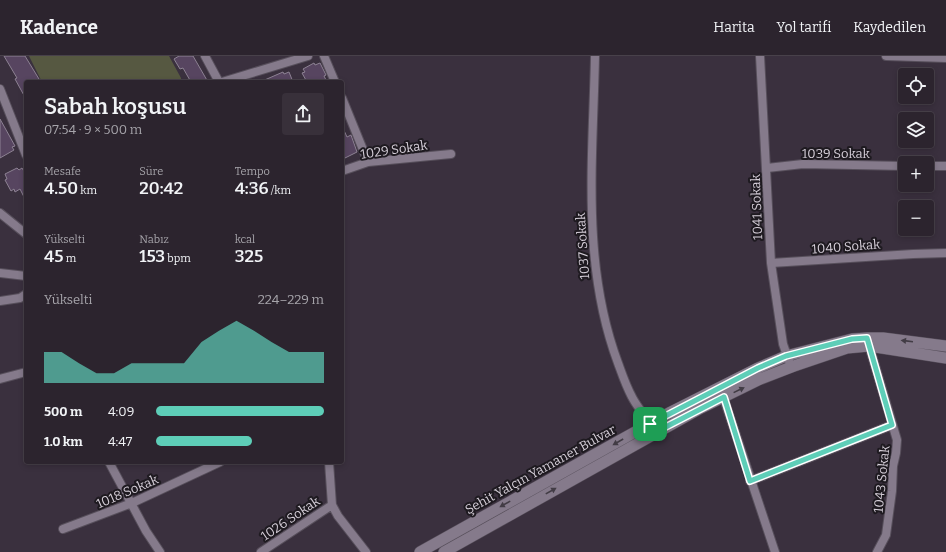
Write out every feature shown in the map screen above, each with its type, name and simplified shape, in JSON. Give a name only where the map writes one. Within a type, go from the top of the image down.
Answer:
[{"type":"street","points":[[205,56],[218,80]]},
{"type":"street","points":[[229,80],[308,56]]},
{"type":"street","points":[[324,56],[334,80]]},
{"type":"street","name":"1037 Sokak","points":[[595,56],[591,228],[598,291],[606,328],[618,364],[632,397],[652,429]]},
{"type":"street","name":"1041 Sokak","points":[[760,56],[771,263],[782,344],[791,367]]},
{"type":"street","points":[[886,56],[946,58]]},
{"type":"street","points":[[0,90],[24,150]]},
{"type":"street","points":[[344,103],[368,162]]},
{"type":"street","name":"1029 Sokak","points":[[344,170],[368,162],[451,154]]},
{"type":"street","name":"1039 Sokak","points":[[767,168],[803,164],[898,166]]},
{"type":"street","points":[[934,166],[946,166]]},
{"type":"street","points":[[0,213],[24,232]]},
{"type":"street","name":"1040 Sokak","points":[[771,263],[946,253]]},
{"type":"street","points":[[0,273],[24,276]]},
{"type":"street","points":[[0,301],[20,298],[24,295]]},
{"type":"street","name":"Şehit Yalçın Yamaner Bulvar","points":[[420,552],[722,393],[758,368],[786,356],[852,339],[868,342],[883,338],[941,345]]},
{"type":"street","points":[[775,552],[750,481],[722,393],[791,367],[868,342],[934,357],[946,358]]},
{"type":"street","name":"1043 Sokak","points":[[868,342],[897,440],[886,535],[877,552]]},
{"type":"street","points":[[934,357],[941,345]]},
{"type":"street","points":[[0,379],[24,373]]},
{"type":"street","points":[[750,481],[892,425]]},
{"type":"street","points":[[444,552],[652,429]]},
{"type":"street","points":[[110,464],[146,531],[160,552]]},
{"type":"street","name":"1018 Sokak","points":[[63,529],[132,503],[216,464]]},
{"type":"street","points":[[329,464],[332,504],[338,516],[366,552]]},
{"type":"street","name":"1026 Sokak","points":[[261,552],[332,504]]},
{"type":"green space","points":[[29,56],[169,56],[181,78],[181,80],[41,80]]},
{"type":"building","points":[[4,56],[25,56],[39,79],[24,80],[24,95],[15,79],[17,78]]},
{"type":"building","points":[[179,56],[193,56],[207,80],[190,80],[183,68],[180,69],[174,59]]},
{"type":"building","points":[[314,63],[315,65],[320,63],[326,75],[324,76],[326,80],[306,80],[302,73],[305,72],[303,69]]},
{"type":"building","points":[[283,72],[284,74],[289,72],[292,80],[265,80]]},
{"type":"building","points":[[0,119],[15,146],[12,147],[14,150],[0,158]]},
{"type":"building","points":[[344,130],[347,137],[351,135],[357,152],[345,158]]},
{"type":"building","points":[[17,168],[19,170],[22,168],[24,172],[24,197],[20,189],[15,192],[14,189],[11,191],[5,180],[7,179],[5,174]]},
{"type":"route","points":[[867,338],[892,425],[750,481],[724,397],[654,433],[650,424],[758,368],[786,356],[852,339],[867,338]]}]
